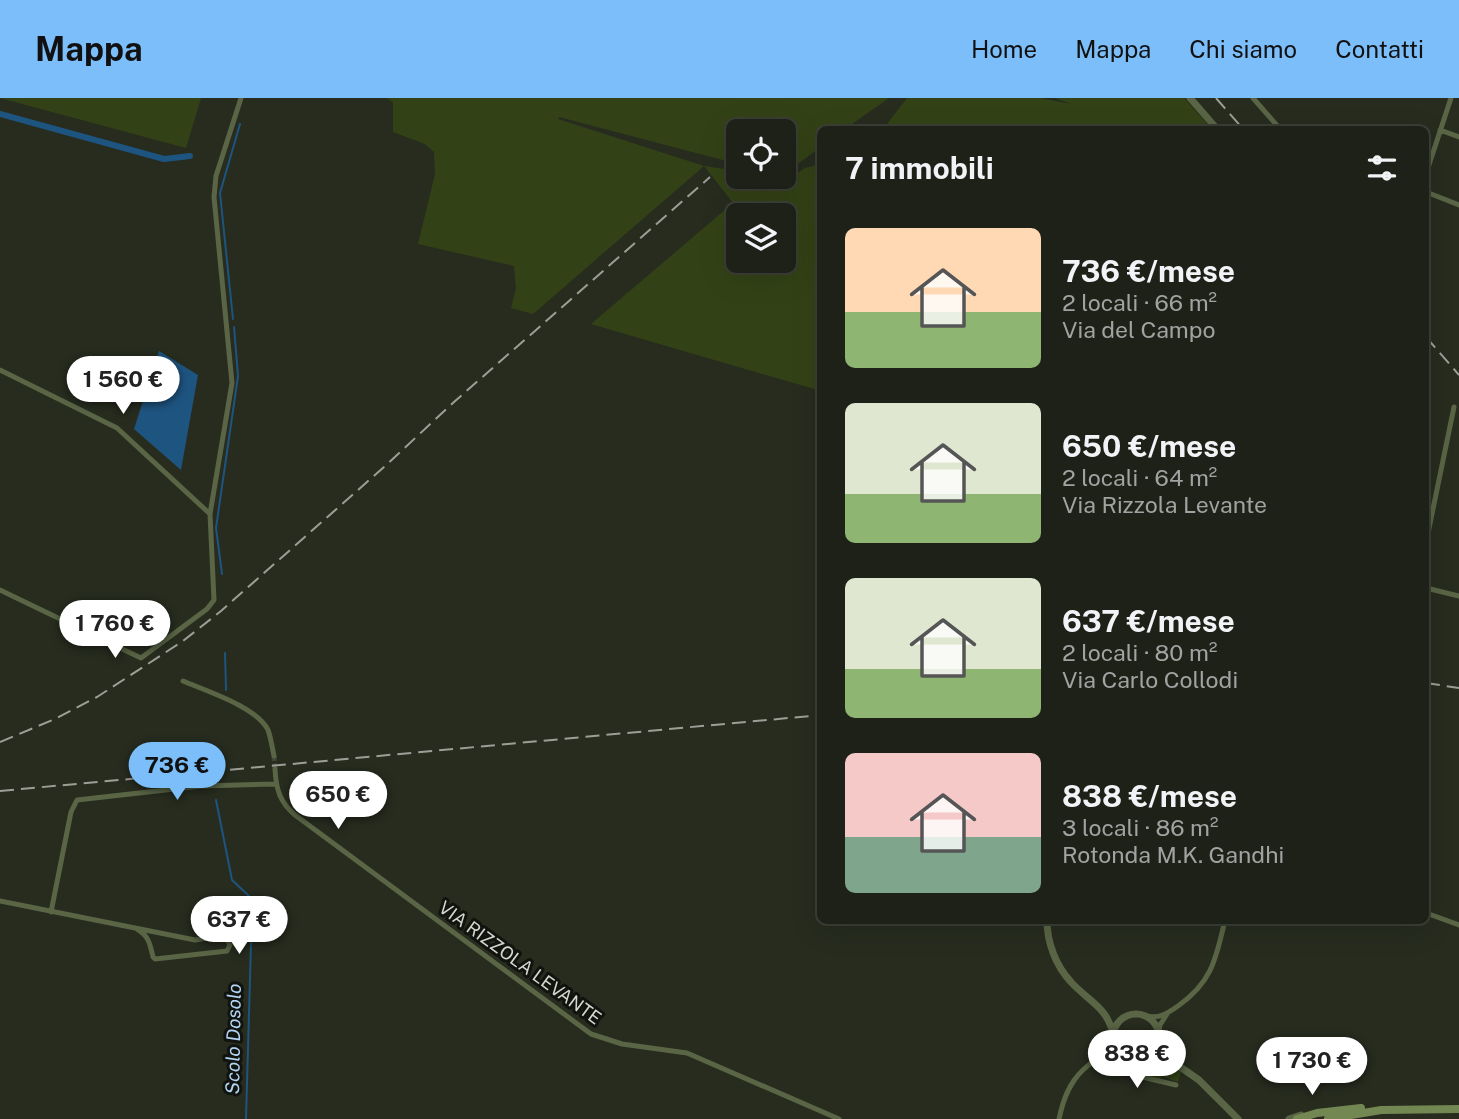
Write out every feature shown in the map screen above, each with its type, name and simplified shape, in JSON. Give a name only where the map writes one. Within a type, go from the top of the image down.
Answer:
[{"type":"main road","points":[[1328,1119],[1381,1110],[1459,1109]]},
{"type":"main road","points":[[1297,1119],[1336,1110],[1381,1110]]},
{"type":"street","points":[[0,590],[141,658],[207,609],[214,600],[210,514],[232,383],[214,188],[241,98]]},
{"type":"street","points":[[1190,98],[1214,126]]},
{"type":"street","points":[[1253,98],[1278,126]]},
{"type":"street","points":[[1429,165],[1451,98]]},
{"type":"street","points":[[1440,130],[1459,137]]},
{"type":"street","points":[[1429,193],[1459,205]]},
{"type":"street","points":[[0,370],[117,428],[210,514]]},
{"type":"street","points":[[1429,528],[1454,407]]},
{"type":"street","points":[[1429,589],[1459,596]]},
{"type":"street","points":[[183,681],[242,707],[260,719],[267,728],[274,757]]},
{"type":"street","name":"VIA RIZZOLA LEVANTE","points":[[275,769],[279,798],[295,816],[591,1034],[622,1044],[687,1053],[839,1119]]},
{"type":"street","points":[[51,912],[72,806],[77,800],[210,785],[276,783]]},
{"type":"street","points":[[0,901],[195,940],[221,936],[226,937],[230,945],[227,951],[155,959],[145,934],[137,929]]},
{"type":"street","points":[[1429,914],[1459,925]]},
{"type":"street","points":[[1047,924],[1049,939],[1061,970],[1104,1011],[1125,1016],[1167,1014]]},
{"type":"street","points":[[1146,1059],[1154,1052],[1160,1025],[1167,1014],[1194,993],[1210,973],[1224,924]]},
{"type":"street","points":[[1104,1011],[1116,1048],[1121,1055]]},
{"type":"street","points":[[1059,1119],[1063,1101],[1074,1080],[1100,1056],[1118,1023],[1132,1014]]},
{"type":"street","points":[[1147,1016],[1154,1021],[1163,1050],[1173,1062],[1199,1080],[1235,1118]]},
{"type":"street","points":[[1100,1056],[1121,1055],[1136,1061],[1146,1059],[1173,1062]]},
{"type":"street","points":[[1136,1061],[1138,1076],[1176,1085]]},
{"type":"street","points":[[1289,1119],[1321,1109],[1336,1110]]},
{"type":"green space","points":[[0,98],[201,98],[186,148]]},
{"type":"green space","points":[[386,98],[889,98],[849,126],[817,126],[817,150],[796,165],[796,119],[726,119],[726,161],[559,117],[558,119],[704,166],[533,314],[511,308],[516,288],[514,266],[418,244],[435,174],[434,152],[425,144],[393,132],[393,102]]},
{"type":"green space","points":[[907,98],[1040,98],[1071,104],[1055,98],[1184,98],[1209,126],[885,126]]},
{"type":"green space","points":[[817,165],[817,390],[591,324],[726,209],[726,273],[796,273],[796,203],[733,203],[704,166],[726,169],[726,189],[796,189],[796,174]]},
{"type":"green space","points":[[1160,1061],[1181,1072],[1178,1082],[1162,1076],[1160,1079],[1140,1071],[1143,1065]]},
{"type":"water","points":[[159,351],[198,375],[181,470],[134,429]]},
{"type":"waterway","points":[[0,114],[164,159],[190,156]]},
{"type":"waterway","name":"Scolo Dosolo","points":[[233,319],[220,193],[240,124]]},
{"type":"waterway","name":"Scolo Dosolo","points":[[222,574],[216,528],[238,376],[234,327]]},
{"type":"waterway","name":"Scolo Dosolo","points":[[225,653],[226,690]]},
{"type":"waterway","name":"Scolo Dosolo","points":[[216,800],[232,880],[249,896],[251,943],[246,1119]]},
{"type":"tunnel","points":[[274,756],[275,769]]},
{"type":"railway","points":[[1216,98],[1240,126]]},
{"type":"railway","points":[[0,742],[55,719],[97,697],[183,641],[221,611],[710,177]]},
{"type":"railway","points":[[1429,340],[1459,375]]},
{"type":"railway","points":[[1429,683],[1459,688]]},
{"type":"railway","points":[[0,791],[817,715]]}]
